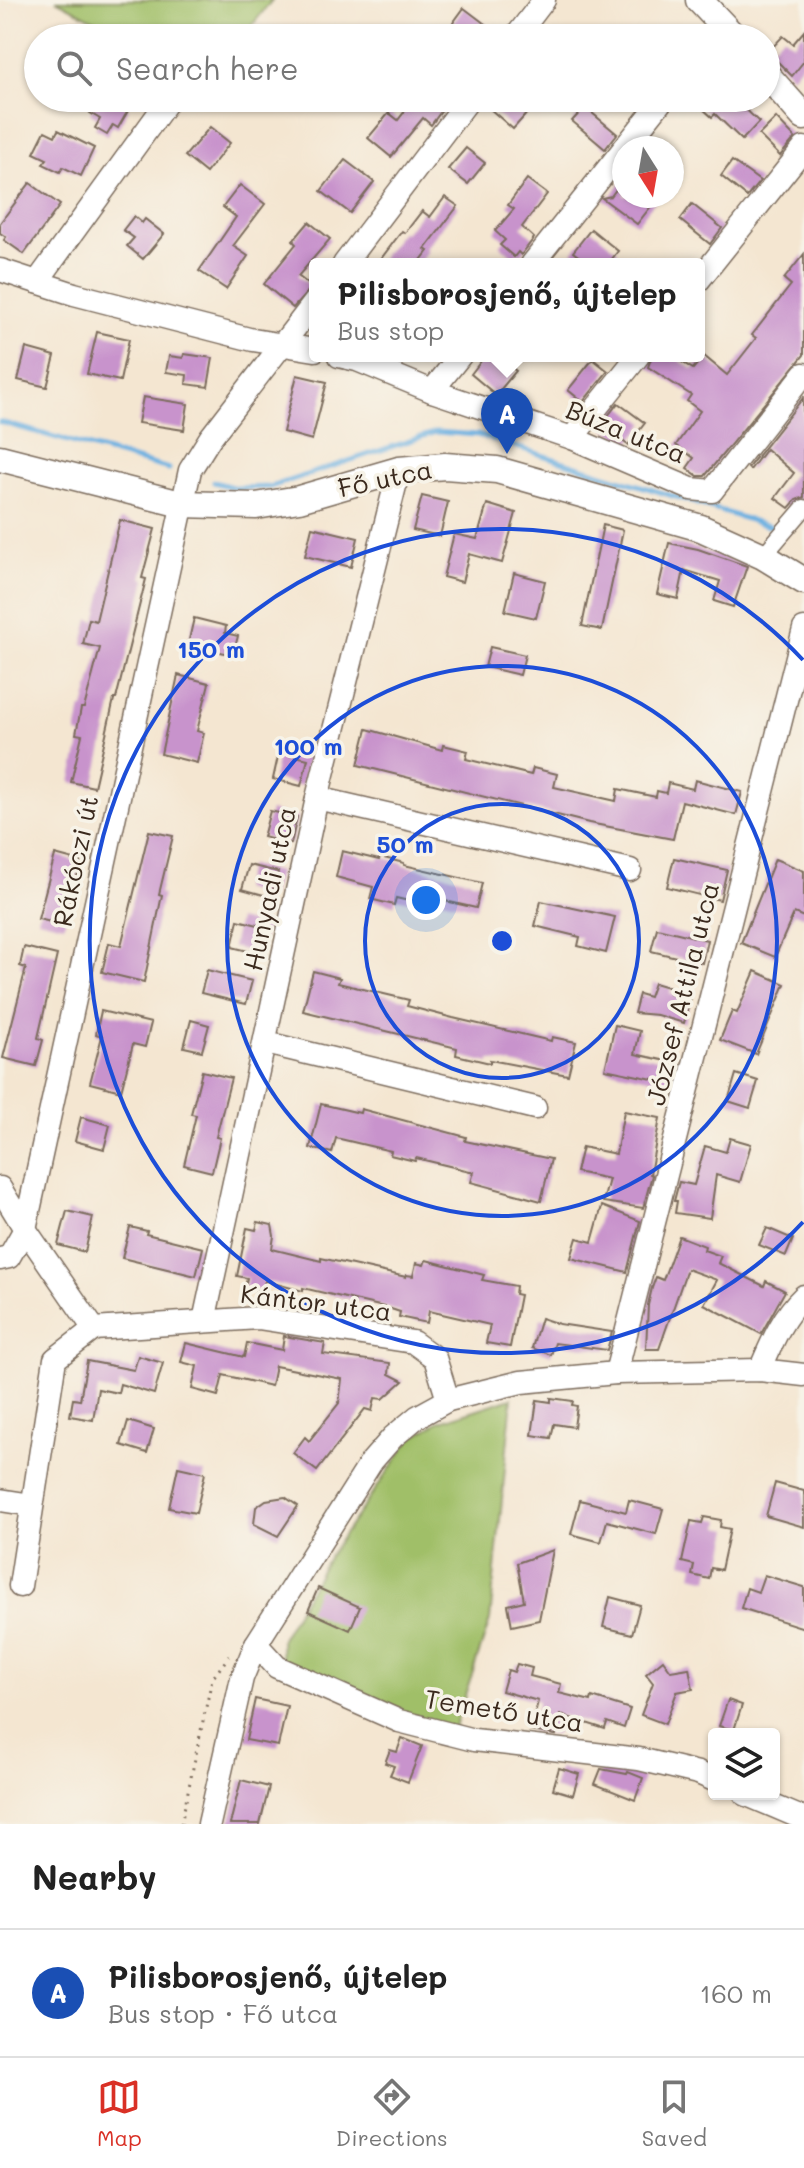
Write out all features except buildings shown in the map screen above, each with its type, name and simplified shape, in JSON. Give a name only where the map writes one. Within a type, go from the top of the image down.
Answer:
[{"type":"street","points":[[526,24],[544,0]]},
{"type":"street","points":[[699,0],[716,24]]},
{"type":"street","points":[[780,86],[800,102]]},
{"type":"street","points":[[37,282],[160,112]]},
{"type":"street","points":[[349,258],[459,112]]},
{"type":"street","points":[[537,258],[653,112]]},
{"type":"street","points":[[705,272],[804,148]]},
{"type":"street","points":[[0,270],[253,340],[309,349]]},
{"type":"street","name":"Rákóczi út","points":[[25,1229],[190,470],[210,438],[309,310]]},
{"type":"street","name":"Búza utca","points":[[362,362],[432,391],[572,438],[691,489],[712,491],[804,374]]},
{"type":"street","points":[[432,391],[455,362]]},
{"type":"street","points":[[572,438],[633,362]]},
{"type":"street","name":"Fő utca","points":[[0,458],[181,504],[256,506],[299,499],[399,470],[445,466],[497,470],[701,528],[763,556],[804,581]]},
{"type":"street","name":"Hunyadi utca","points":[[204,1321],[317,798],[399,470]]},
{"type":"street","points":[[763,556],[804,508]]},
{"type":"street","name":"József Attila utca","points":[[616,1373],[804,629]]},
{"type":"street","points":[[317,798],[630,870]]},
{"type":"street","points":[[266,1043],[535,1108]]},
{"type":"street","points":[[0,1188],[94,1329],[55,1359],[20,1586]]},
{"type":"street","points":[[0,1259],[9,1257],[25,1229]]},
{"type":"street","points":[[760,1370],[777,1330],[804,1296]]},
{"type":"street","name":"Kántor utca","points":[[94,1329],[258,1318],[413,1342],[435,1358],[448,1400]]},
{"type":"street","points":[[209,1824],[242,1678],[256,1644],[372,1461],[393,1437],[417,1417],[448,1400],[521,1382],[616,1373],[760,1370],[804,1375]]},
{"type":"street","points":[[0,1500],[32,1505]]},
{"type":"street","name":"Temető utca","points":[[256,1644],[277,1667],[399,1721],[474,1740],[640,1767],[698,1773],[708,1777]]},
{"type":"street","points":[[759,1800],[804,1819]]},
{"type":"path","points":[[181,1824],[212,1679],[226,1658],[244,1643],[256,1644]]},
{"type":"green space","points":[[56,0],[272,0],[253,24],[101,24]]},
{"type":"green space","points":[[512,1398],[490,1620],[452,1735],[282,1671],[281,1639],[329,1556],[410,1440],[438,1422]]},
{"type":"waterway","points":[[0,422],[169,469]]},
{"type":"waterway","points":[[214,482],[236,488],[270,487],[436,432],[478,435],[775,528]]},
{"type":"place","name":"Pilisborosjenő, újtelep","points":[[507,454]]}]
